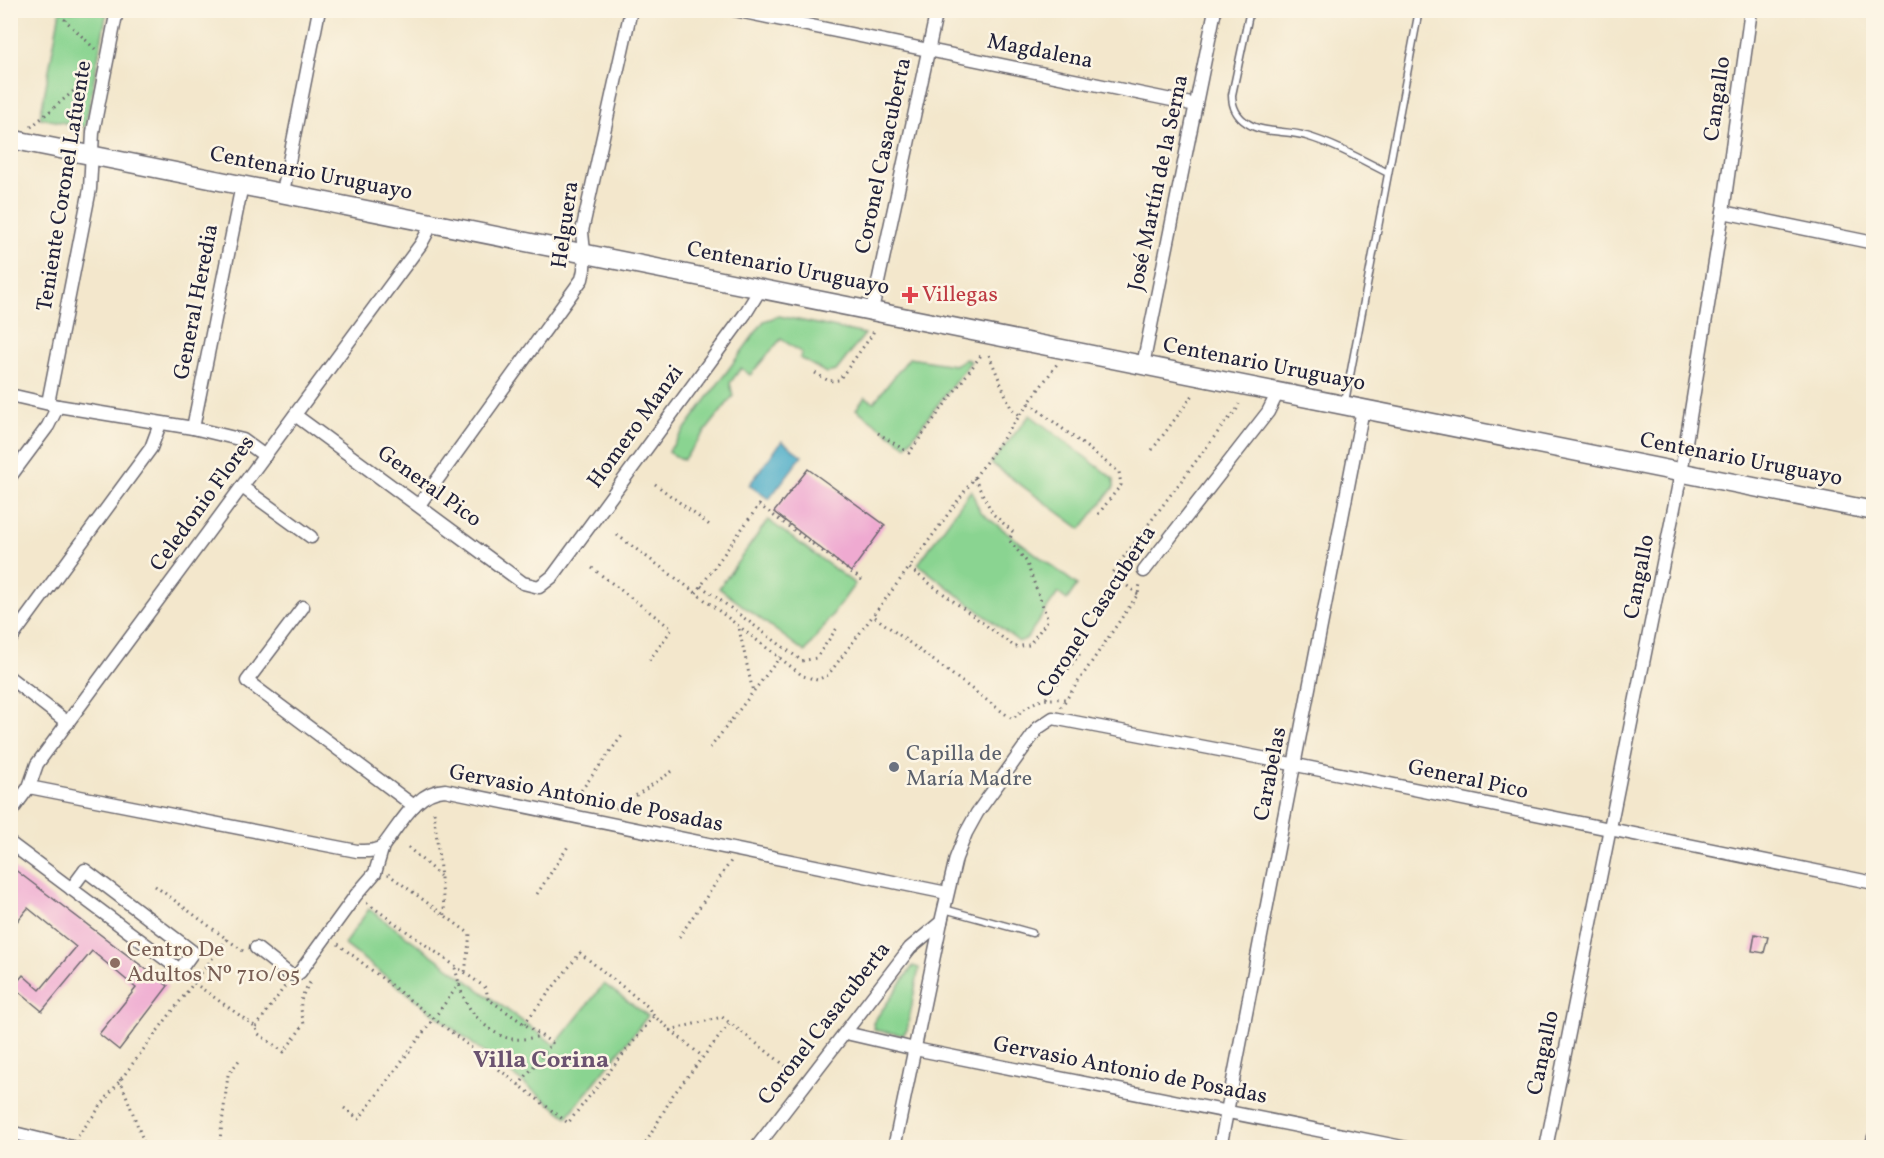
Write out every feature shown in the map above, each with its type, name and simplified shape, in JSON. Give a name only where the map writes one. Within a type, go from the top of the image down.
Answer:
[{"type":"main road","name":"Centenario Uruguayo","points":[[13,139],[433,222],[585,255],[761,288],[874,318],[1143,365],[1874,511]]},
{"type":"street","name":"Teniente Coronel Lafuente","points":[[10,477],[48,426],[90,189],[93,132],[117,10]]},
{"type":"street","points":[[283,192],[319,10]]},
{"type":"street","name":"Helguera","points":[[419,505],[582,279],[585,255],[582,231],[631,10]]},
{"type":"street","name":"Magdalena","points":[[734,10],[1196,105]]},
{"type":"street","name":"Coronel Casacuberta","points":[[874,318],[937,10]]},
{"type":"street","name":"José Martín de la Serna","points":[[1143,365],[1215,10]]},
{"type":"street","name":"Cangallo","points":[[1546,1148],[1682,473],[1724,212],[1751,10]]},
{"type":"street","name":"General Heredia","points":[[193,428],[242,185]]},
{"type":"street","points":[[1724,212],[1874,243]]},
{"type":"street","name":"Celedonio Flores","points":[[10,813],[28,787],[37,765],[421,244],[433,222]]},
{"type":"street","name":"Homero Manzi","points":[[539,587],[553,576],[745,314],[761,288]]},
{"type":"street","name":"Coronel Casacuberta","points":[[1144,571],[1268,412],[1278,392]]},
{"type":"street","points":[[10,395],[160,424],[193,428],[243,440],[265,456]]},
{"type":"street","name":"Carabelas","points":[[1220,1148],[1364,409]]},
{"type":"street","name":"General Pico","points":[[295,415],[523,583],[539,587]]},
{"type":"street","points":[[10,640],[151,448],[160,424]]},
{"type":"street","points":[[242,487],[311,537]]},
{"type":"street","points":[[303,607],[247,681],[414,806]]},
{"type":"street","points":[[10,678],[69,723]]},
{"type":"street","name":"Coronel Casacuberta","points":[[756,1148],[910,948],[942,915],[962,842],[977,813],[1038,728],[1053,718]]},
{"type":"street","name":"General Pico","points":[[1053,718],[1874,883]]},
{"type":"street","points":[[28,787],[357,851],[369,852],[383,846]]},
{"type":"street","name":"Gervasio Antonio de Posadas","points":[[250,950],[289,975],[296,975],[300,972],[356,895],[375,873],[383,846],[423,796],[438,790],[947,893]]},
{"type":"street","points":[[10,843],[71,889],[180,970],[193,952],[85,870],[71,889]]},
{"type":"street","points":[[894,1148],[942,915]]},
{"type":"street","name":"Gervasio Antonio de Posadas","points":[[846,1033],[915,1049],[1407,1148]]},
{"type":"street","points":[[10,1132],[76,1144]]},
{"type":"street","points":[[1871,1148],[1874,1137]]},
{"type":"street","points":[[10,1146],[16,1148]]},
{"type":"lane","points":[[1250,10],[1232,95],[1232,105],[1239,117],[1249,125],[1259,128],[1306,135],[1388,172]]},
{"type":"lane","points":[[1345,404],[1419,10]]},
{"type":"lane","points":[[942,915],[1032,933]]},
{"type":"path","points":[[74,10],[65,20],[95,49]]},
{"type":"path","points":[[13,139],[89,78]]},
{"type":"path","points":[[815,373],[829,381],[839,380],[872,336],[874,318]]},
{"type":"path","points":[[617,535],[803,676],[817,680],[828,675],[875,616],[1066,351]]},
{"type":"path","points":[[878,433],[909,453],[982,354]]},
{"type":"path","points":[[989,355],[1011,408],[1020,416]]},
{"type":"path","points":[[1152,450],[1193,395]]},
{"type":"path","points":[[1029,403],[1119,472],[1121,485],[1096,517]]},
{"type":"path","points":[[1138,594],[1112,574],[1239,404]]},
{"type":"path","points":[[909,568],[1016,647],[1029,645],[1048,620],[1026,561],[1009,540],[1013,532],[993,514],[974,478]]},
{"type":"path","points":[[655,484],[712,527]]},
{"type":"path","points":[[696,593],[759,505],[862,580]]},
{"type":"path","points":[[592,568],[672,629],[648,662]]},
{"type":"path","name":"Coronel Casacuberta","points":[[1053,718],[1138,594],[1144,571]]},
{"type":"path","points":[[701,586],[802,661],[816,658],[837,628]]},
{"type":"path","points":[[875,616],[1012,719],[1031,703],[1046,698],[1066,699]]},
{"type":"path","points":[[739,627],[753,692]]},
{"type":"path","points":[[1046,698],[1082,651]]},
{"type":"path","points":[[710,748],[780,657]]},
{"type":"path","points":[[574,800],[624,733]]},
{"type":"path","points":[[616,809],[674,770]]},
{"type":"path","points":[[434,812],[445,916]]},
{"type":"path","points":[[537,894],[569,845]]},
{"type":"path","points":[[408,847],[441,876]]},
{"type":"path","points":[[679,937],[732,860]]},
{"type":"path","points":[[388,874],[470,934],[465,973]]},
{"type":"path","points":[[155,886],[227,939],[250,950]]},
{"type":"path","points":[[361,911],[367,903],[486,988],[488,999],[552,1043],[519,1085]]},
{"type":"path","points":[[343,936],[338,944],[568,1123],[654,1016]]},
{"type":"path","points":[[76,1144],[80,1132],[227,939]]},
{"type":"path","points":[[524,1024],[580,953],[647,1006],[654,1016],[704,1057]]},
{"type":"path","points":[[455,966],[464,999],[472,1013],[488,1027],[511,1039],[541,1036]]},
{"type":"path","points":[[285,986],[256,1027],[257,1033],[284,1052],[304,1024],[300,1006],[301,996],[313,978]]},
{"type":"path","points":[[194,983],[256,1027]]},
{"type":"path","points":[[344,1108],[359,1119],[460,983]]},
{"type":"path","points":[[670,1030],[722,1017],[807,1082]]},
{"type":"path","points":[[643,1148],[673,1095],[730,1023]]},
{"type":"path","points":[[219,1148],[228,1075],[240,1059]]},
{"type":"path","points":[[120,1079],[146,1148]]},
{"type":"green space","points":[[60,11],[107,11],[85,127],[40,118]]},
{"type":"green space","points":[[779,316],[865,334],[836,371],[826,373],[800,358],[802,353],[781,339],[750,375],[741,368],[730,383],[733,396],[683,460],[668,452],[764,321]]},
{"type":"green space","points":[[909,358],[954,365],[966,359],[971,361],[906,446],[856,409],[865,397],[874,402]]},
{"type":"green space","points":[[1030,415],[1114,479],[1114,487],[1081,529],[991,463]]},
{"type":"green space","points":[[971,490],[980,512],[1077,585],[1067,600],[1058,593],[1026,639],[1019,642],[918,564]]},
{"type":"green space","points":[[768,520],[855,584],[805,652],[719,588]]},
{"type":"green space","points":[[369,909],[555,1045],[604,984],[648,1016],[567,1117],[344,944]]},
{"type":"green space","points":[[913,966],[919,968],[907,1030],[903,1035],[874,1030],[873,1023]]},
{"type":"water","points":[[782,441],[802,456],[769,499],[749,485]]},
{"type":"building","points":[[808,469],[885,525],[851,572],[774,512]]},
{"type":"building","points":[[10,866],[168,986],[119,1050],[99,1034],[136,988],[92,951],[42,1011],[13,987],[23,975],[40,990],[76,947],[28,908],[10,930]]},
{"type":"building","points":[[1755,934],[1768,937],[1764,953],[1752,951]]},
{"type":"place","name":"Villegas","points":[[910,295]]},
{"type":"place","name":"Capilla de María Madre","points":[[894,767]]},
{"type":"place","name":"Centro De Adultos Nº 710/05","points":[[115,963]]},
{"type":"district","name":"Villa Corina","points":[[541,1061]]}]
